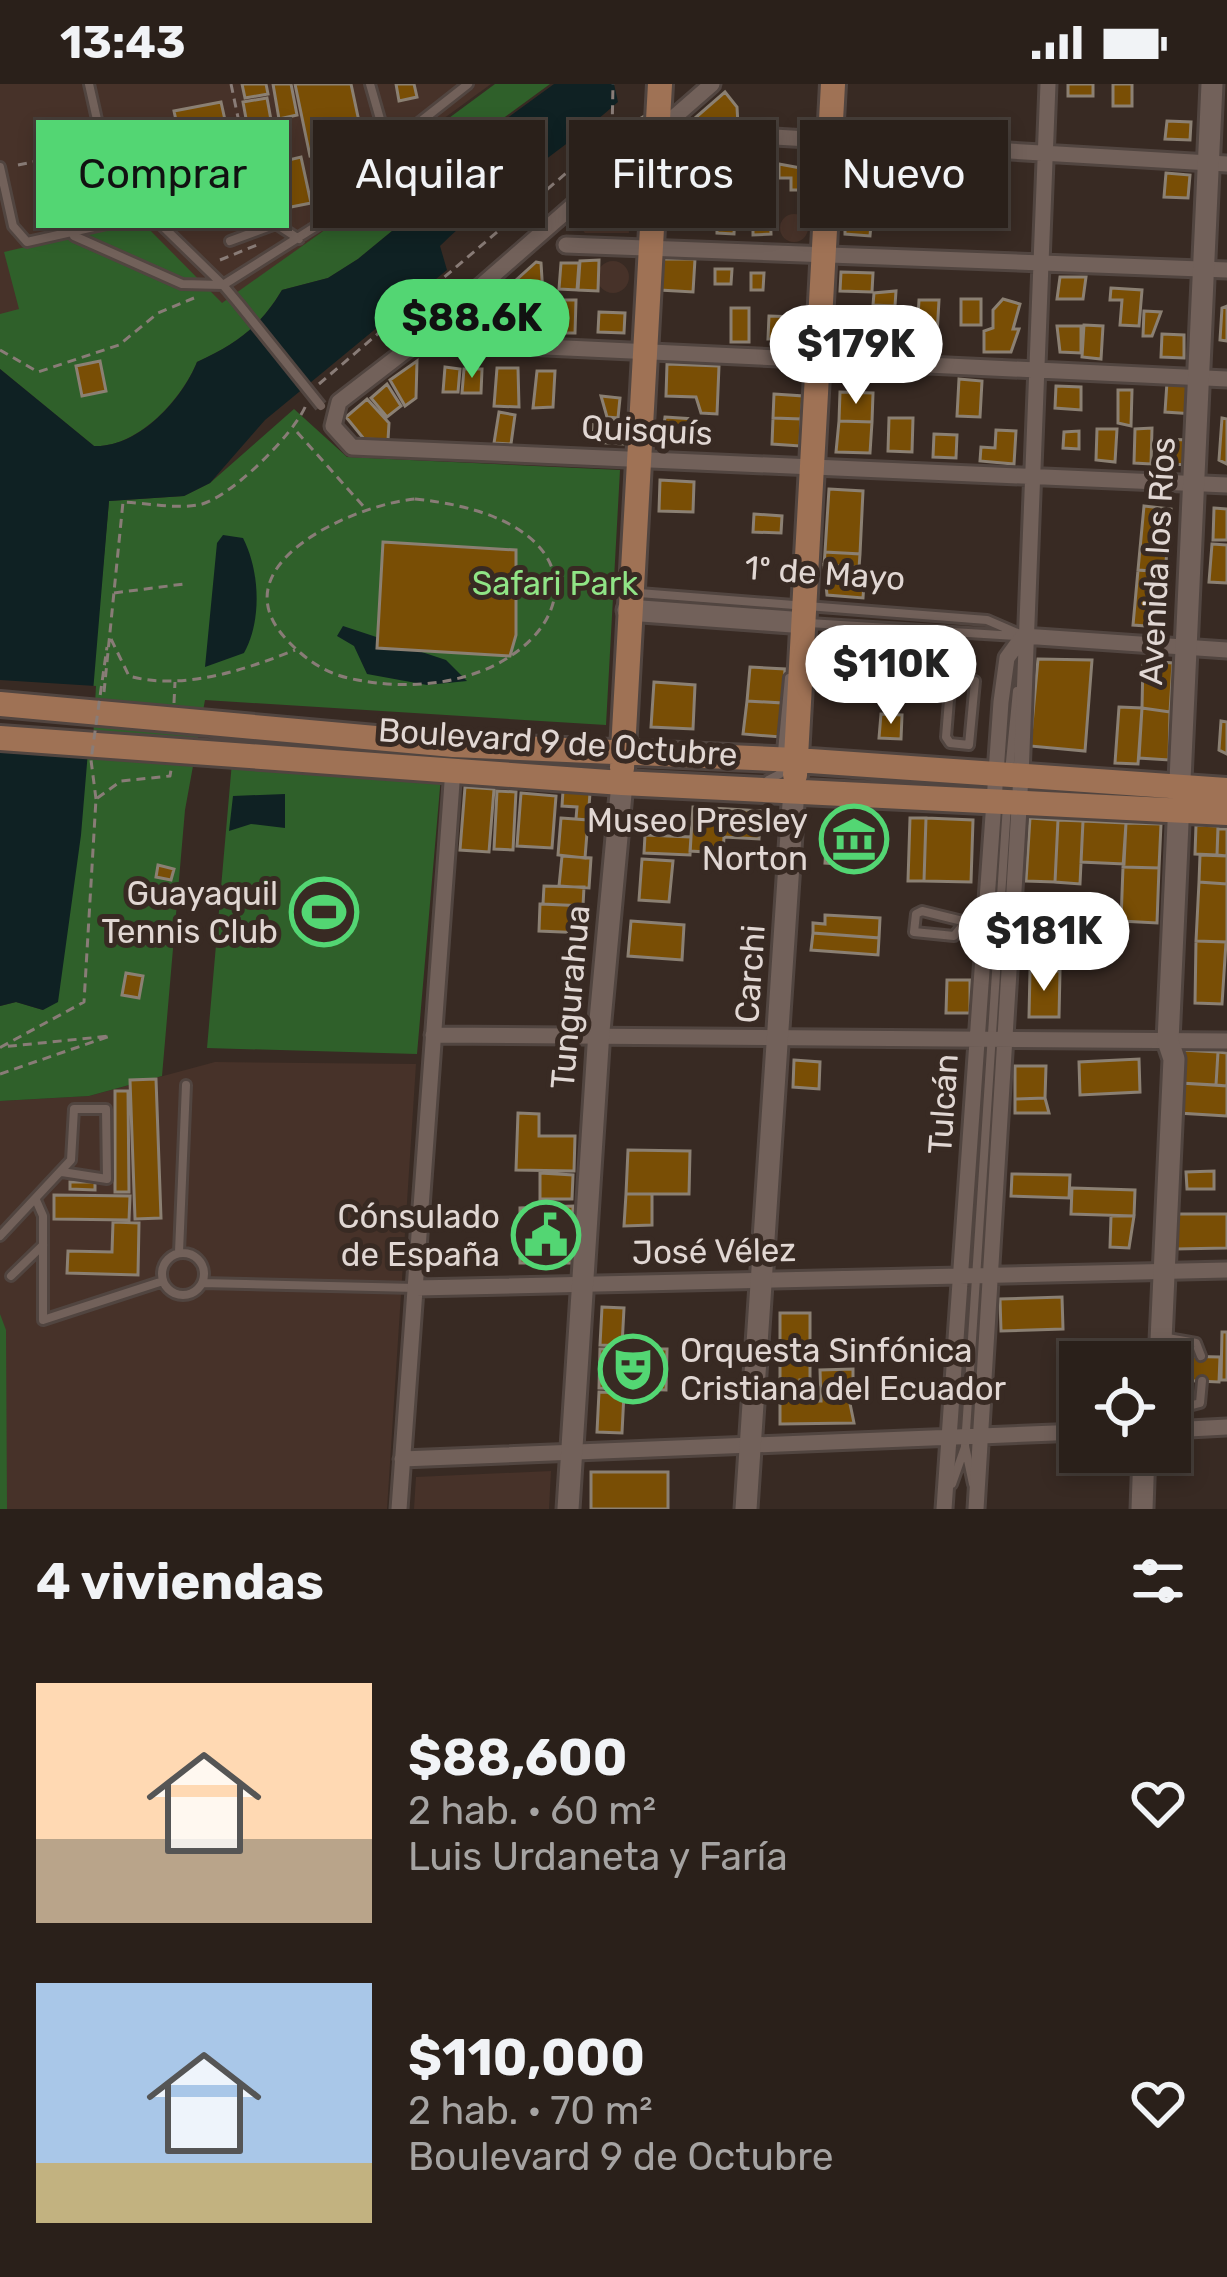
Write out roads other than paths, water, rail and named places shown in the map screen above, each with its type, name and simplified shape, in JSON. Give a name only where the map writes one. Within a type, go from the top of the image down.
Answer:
[{"type":"main road","name":"Tungurahua","points":[[657,120],[660,84]]},
{"type":"main road","name":"Carchi","points":[[830,120],[833,84]]},
{"type":"main road","name":"Avenida los Ríos","points":[[1150,1341],[1174,1059],[1168,1041],[1203,269],[1218,163],[1212,84]]},
{"type":"main road","name":"Tungurahua","points":[[568,1509],[598,1036],[622,769],[650,228]]},
{"type":"main road","name":"Carchi","points":[[746,1509],[794,789],[787,754],[806,614],[824,228]]},
{"type":"main road","name":"1º de Mayo","points":[[629,601],[806,614]]},
{"type":"main road","points":[[0,704],[100,723]]},
{"type":"main road","name":"Boulevard 9 de Octubre","points":[[100,723],[173,716],[453,745],[794,789],[1007,801],[1179,798],[1227,790]]},
{"type":"main road","name":"Boulevard 9 de Octubre","points":[[100,723],[453,769],[622,769],[787,754],[1009,775],[1179,798],[1227,813]]},
{"type":"main road","points":[[0,738],[100,723]]},
{"type":"main road","name":"Avenida los Ríos","points":[[1158,1271],[1161,1341]]},
{"type":"main road","points":[[1142,1509],[1143,1473]]},
{"type":"main road","points":[[1153,1509],[1155,1473]]},
{"type":"street","points":[[668,120],[712,84]]},
{"type":"street","name":"Tulcán","points":[[947,1509],[965,1437],[1007,801],[1023,636],[1048,84]]},
{"type":"street","points":[[1008,152],[1218,163]]},
{"type":"street","points":[[326,411],[418,341],[569,207]]},
{"type":"street","points":[[566,245],[1227,270]]},
{"type":"street","points":[[418,341],[1227,379]]},
{"type":"street","name":"Quisquís","points":[[326,411],[352,447],[1227,484]]},
{"type":"street","name":"Tulcán","points":[[974,1509],[965,1437],[992,1040],[985,926],[1009,775],[1000,702],[1007,658],[1023,636]]},
{"type":"street","name":"1º de Mayo","points":[[1023,636],[1227,650]]},
{"type":"street","points":[[399,1509],[453,769]]},
{"type":"street","points":[[433,1035],[1227,1041]]},
{"type":"street","name":"José Vélez","points":[[416,1288],[1227,1270]]},
{"type":"street","points":[[1191,1429],[1227,1427]]},
{"type":"street","points":[[402,1459],[1059,1433]]},
{"type":"lane","points":[[89,84],[97,120]]},
{"type":"lane","points":[[370,84],[380,120]]},
{"type":"lane","points":[[422,120],[468,84]]},
{"type":"lane","points":[[0,166],[18,236],[37,244],[99,228]]},
{"type":"lane","points":[[230,241],[271,224],[285,226],[299,238]]},
{"type":"lane","points":[[164,228],[223,285],[326,411]]},
{"type":"lane","points":[[73,235],[182,284],[223,285],[314,228]]},
{"type":"lane","points":[[806,614],[1023,636]]},
{"type":"lane","name":"1º de Mayo","points":[[806,614],[987,620],[1023,636]]},
{"type":"lane","points":[[950,676],[974,678],[972,742],[961,745],[946,737],[950,676]]},
{"type":"lane","points":[[975,702],[1000,702]]},
{"type":"lane","points":[[0,714],[100,723]]},
{"type":"lane","points":[[0,727],[100,723]]},
{"type":"lane","name":"Boulevard 9 de Octubre","points":[[100,723],[438,754],[608,762],[622,769]]},
{"type":"lane","name":"Boulevard 9 de Octubre","points":[[100,723],[622,769]]},
{"type":"lane","points":[[960,771],[961,745]]},
{"type":"lane","points":[[963,926],[958,916],[922,911],[916,914],[914,932],[954,936],[963,926],[985,926]]},
{"type":"lane","points":[[179,1252],[202,1264],[202,1283],[192,1293],[178,1295],[163,1282],[162,1267],[179,1252],[186,1085]]},
{"type":"lane","points":[[0,1236],[71,1160],[74,1109],[106,1109],[107,1179],[62,1172]]},
{"type":"lane","points":[[36,1200],[43,1210],[43,1320],[163,1282]]},
{"type":"lane","points":[[11,1276],[43,1245]]},
{"type":"lane","name":"José Vélez","points":[[202,1283],[416,1288]]},
{"type":"lane","points":[[1161,1336],[1199,1345],[1201,1356]]},
{"type":"lane","points":[[1202,1382],[1207,1428]]},
{"type":"lane","points":[[1191,1404],[1202,1400]]},
{"type":"place","name":"Museo Presley Norton","points":[[854,839]]},
{"type":"place","name":"Guayaquil Tennis Club","points":[[324,912]]},
{"type":"place","name":"Cónsulado de España","points":[[546,1235]]},
{"type":"place","name":"Orquesta Sinfónica Cristiana del Ecuador","points":[[633,1369]]},
{"type":"park label","name":"Safari Park","points":[[555,583]]}]
